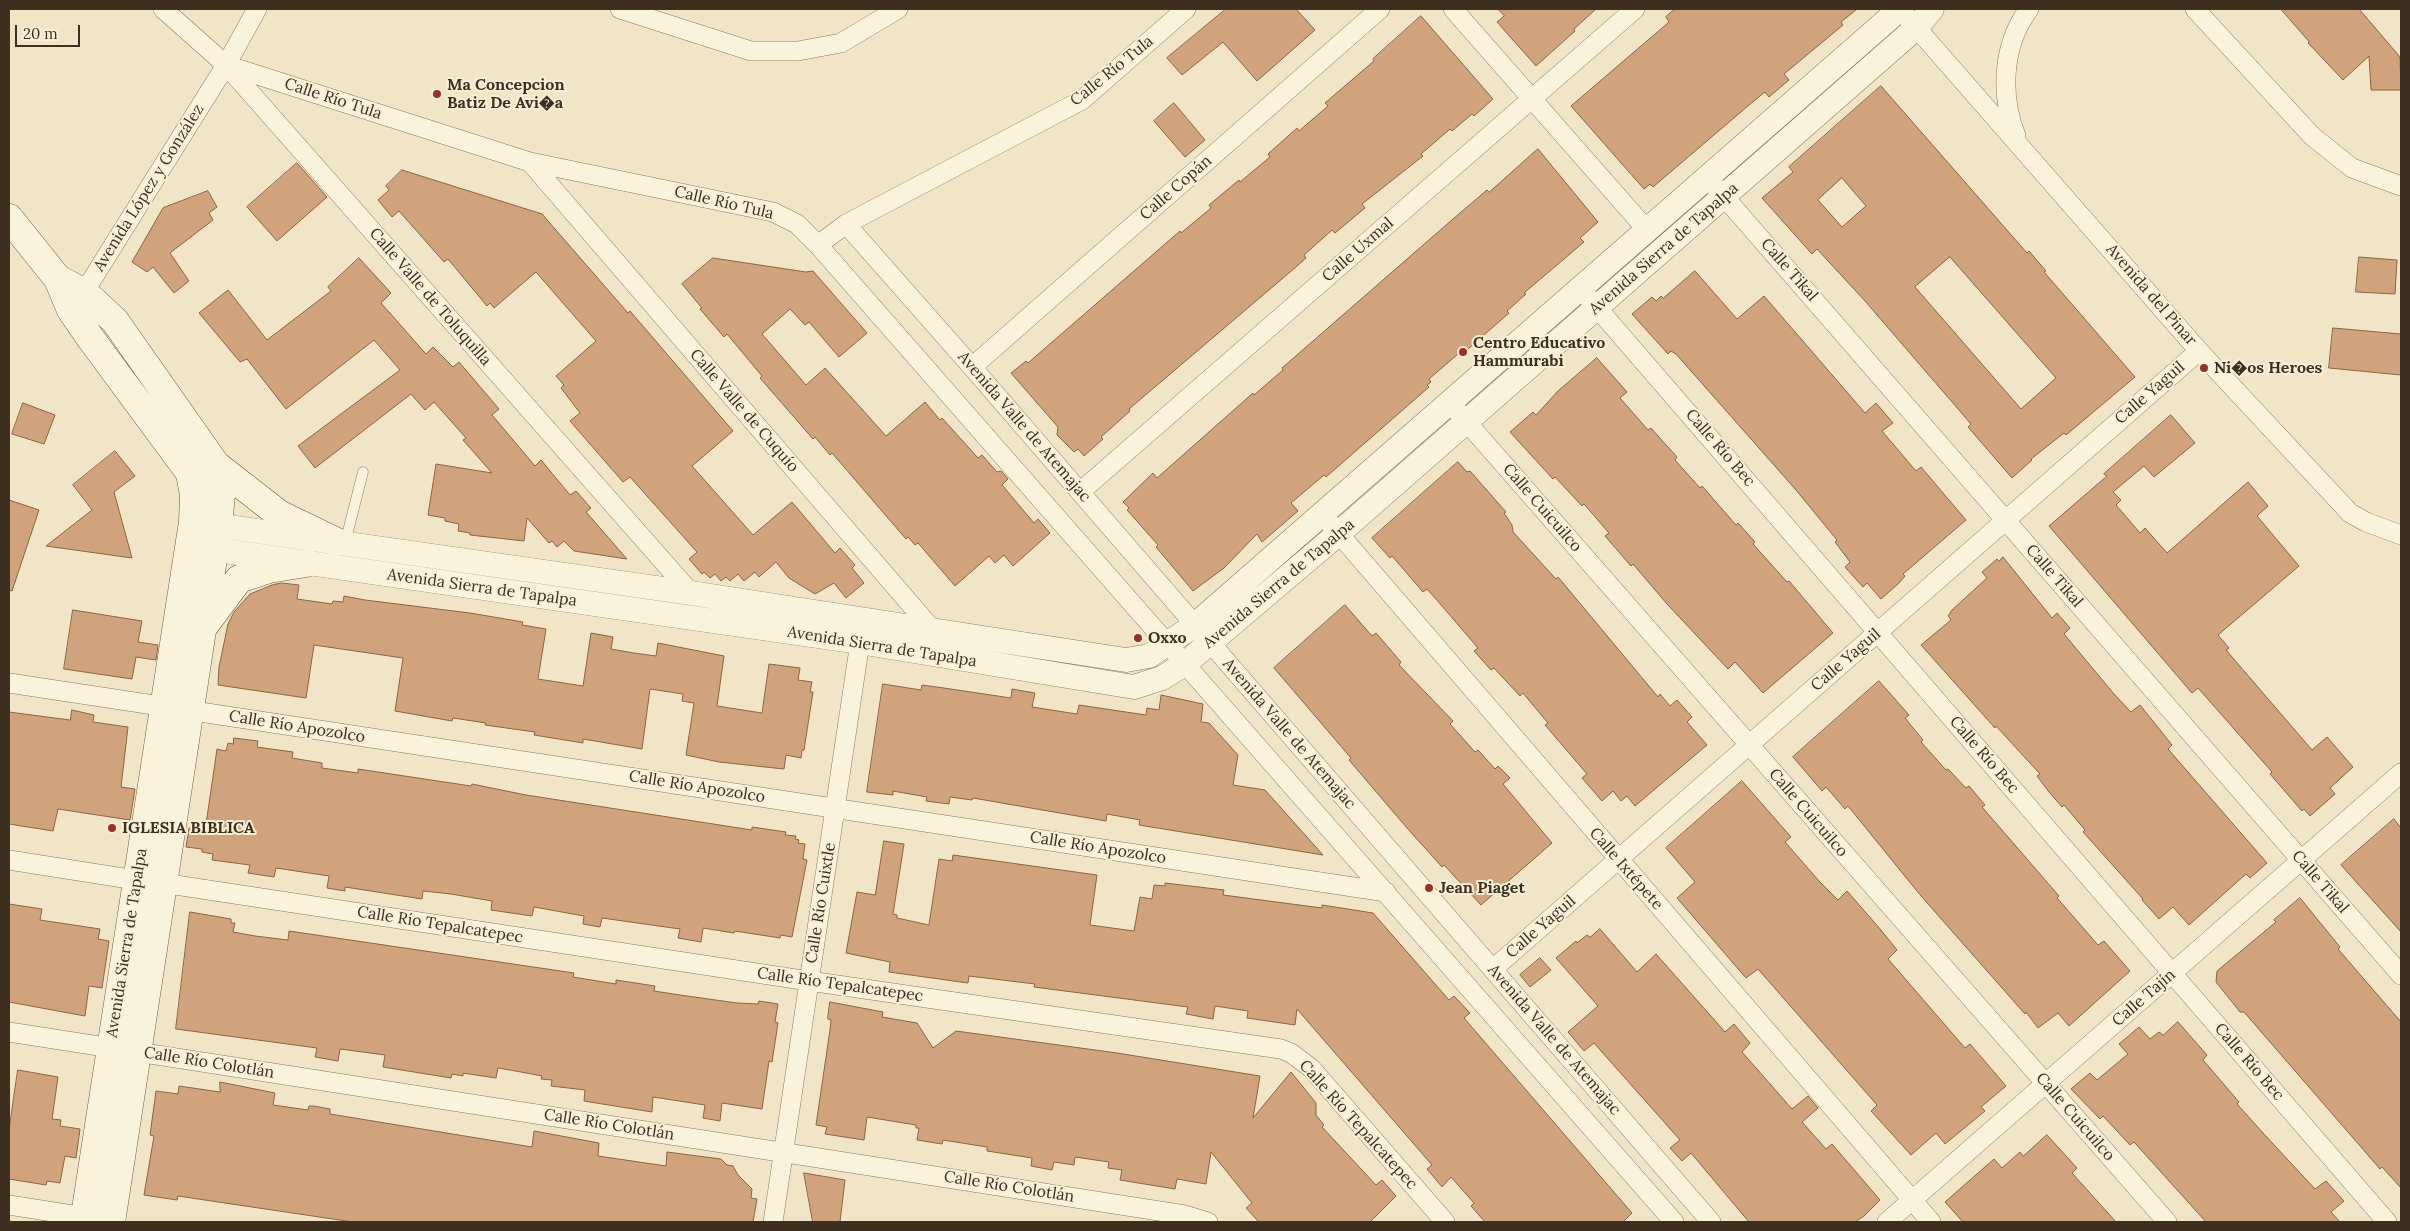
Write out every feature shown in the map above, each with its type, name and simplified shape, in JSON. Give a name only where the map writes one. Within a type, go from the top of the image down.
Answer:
[{"type":"main road","points":[[9,218],[78,301]]},
{"type":"main road","name":"Avenida Sierra de Tapalpa","points":[[78,301],[115,321],[216,465],[221,494],[203,536],[124,1050],[102,1221]]},
{"type":"main road","name":"Avenida Sierra de Tapalpa","points":[[78,301],[190,473],[203,536],[200,632],[176,708]]},
{"type":"main road","points":[[216,465],[280,514],[341,543]]},
{"type":"main road","points":[[200,632],[239,579],[269,569],[306,563]]},
{"type":"street","name":"Calle Valle de Toluquilla","points":[[163,9],[226,65],[691,593]]},
{"type":"street","name":"Avenida López y González","points":[[78,301],[226,65],[257,9]]},
{"type":"street","points":[[620,9],[751,51],[789,51],[841,43],[898,9]]},
{"type":"street","name":"Calle Río Tula","points":[[226,65],[530,162],[773,212],[797,224],[818,245],[846,224],[1082,100],[1186,9]]},
{"type":"street","name":"Calle Copán","points":[[972,367],[1380,9]]},
{"type":"street","points":[[1453,9],[1647,230]]},
{"type":"street","name":"Calle Uxmal","points":[[1080,492],[1635,9]]},
{"type":"street","name":"Avenida del Pinar","points":[[1900,9],[1917,26],[2199,351],[2350,513],[2366,522],[2401,535]]},
{"type":"street","name":"Avenida Sierra de Tapalpa","points":[[203,536],[306,563],[860,642],[960,660],[1134,687],[1162,678],[1186,663],[1203,634],[1322,514],[1900,9]]},
{"type":"street","name":"Avenida Sierra de Tapalpa","points":[[203,536],[341,543],[691,593],[1126,660],[1149,656],[1169,644],[1203,634],[1338,534],[1917,26],[1932,9]]},
{"type":"street","name":"Avenida del Pinar","points":[[2019,144],[2008,106],[2007,66],[2016,29],[2029,9]]},
{"type":"street","points":[[2195,9],[2312,136],[2352,168],[2401,186]]},
{"type":"street","name":"Calle Valle de Cuquío","points":[[530,162],[960,660]]},
{"type":"street","name":"Calle Tikal","points":[[1708,177],[2401,975]]},
{"type":"street","name":"Avenida Valle de Atemajac","points":[[846,224],[972,367],[1711,1222]]},
{"type":"street","name":"Avenida Valle de Atemajac","points":[[818,245],[1674,1222]]},
{"type":"street","name":"Calle Río Bec","points":[[1580,288],[1598,306],[2387,1222]]},
{"type":"street","name":"Calle Yaguil","points":[[1493,970],[2199,351]]},
{"type":"street","name":"Calle Cuicuilco","points":[[1450,403],[2167,1222]]},
{"type":"street","name":"Calle Ixtépete","points":[[1322,514],[1931,1222]]},
{"type":"street","name":"Calle Río Cuixtle","points":[[773,1222],[860,642]]},
{"type":"street","name":"Calle Río Apozolco","points":[[9,683],[1386,892]]},
{"type":"street","name":"Calle Tajín","points":[[1887,1222],[2401,774]]},
{"type":"street","name":"Calle Río Tepalcatepec","points":[[9,860],[809,981],[1281,1048],[1311,1068],[1445,1222]]},
{"type":"street","name":"Calle Río Colotlán","points":[[9,1032],[1185,1215],[1208,1222]]},
{"type":"street","points":[[9,1205],[102,1221]]},
{"type":"lane","points":[[341,543],[363,472]]},
{"type":"building","points":[[1226,9],[1296,9],[1315,30],[1257,81],[1223,42],[1182,75],[1167,58]]},
{"type":"building","points":[[1498,9],[1596,9],[1536,66],[1497,22],[1504,16]]},
{"type":"building","points":[[1675,9],[1857,9],[1841,22],[1843,25],[1784,74],[1789,80],[1769,97],[1765,92],[1653,187],[1650,184],[1644,189],[1571,106],[1669,22],[1666,17]]},
{"type":"building","points":[[2281,9],[2359,9],[2400,57],[2401,90],[2371,90],[2369,56],[2343,80],[2308,43]]},
{"type":"building","points":[[1421,16],[1493,99],[1474,116],[1472,114],[1452,131],[1450,129],[1421,154],[1423,156],[1362,204],[1365,208],[1335,233],[1332,230],[1304,255],[1306,258],[1296,267],[1129,409],[1130,411],[1101,437],[1103,439],[1084,456],[1078,449],[1074,452],[1057,435],[1058,427],[1011,373],[1026,361],[1028,363],[1180,231],[1181,233],[1211,208],[1209,205],[1270,157],[1268,154],[1297,128],[1299,131],[1328,106],[1325,103],[1374,61],[1373,59]]},
{"type":"building","points":[[1881,86],[2027,253],[2029,251],[2046,271],[2044,272],[2135,377],[2066,435],[2064,433],[2031,459],[2012,478],[1968,427],[1971,424],[1865,301],[1817,249],[1812,254],[1762,198],[1793,172],[1789,167]],"holes":[[[1842,178],[1866,206],[1842,227],[1818,200]],[[1950,257],[2056,378],[2021,409],[1915,287]]]},
{"type":"building","points":[[1174,103],[1205,140],[1185,157],[1154,121]]},
{"type":"building","points":[[1538,149],[1598,222],[1580,238],[1584,242],[1524,293],[1526,294],[1507,311],[1509,313],[1460,356],[1458,354],[1429,379],[1431,382],[1427,385],[1429,387],[1326,477],[1324,475],[1291,503],[1298,511],[1262,542],[1257,534],[1224,568],[1193,591],[1156,547],[1158,545],[1127,510],[1129,508],[1123,502],[1153,473],[1157,478],[1253,393],[1254,395],[1283,370],[1282,368],[1453,219],[1487,190],[1489,192]]},
{"type":"building","points":[[297,163],[327,197],[277,241],[247,207]]},
{"type":"building","points":[[402,170],[542,214],[628,313],[630,311],[733,431],[692,466],[753,535],[792,502],[835,553],[840,548],[855,565],[852,568],[864,583],[846,598],[834,583],[815,594],[789,578],[776,562],[759,577],[755,572],[744,581],[738,574],[730,581],[726,577],[721,581],[715,574],[710,578],[704,572],[702,574],[689,559],[697,552],[630,477],[623,482],[570,421],[580,413],[561,388],[564,385],[556,376],[596,341],[536,272],[494,308],[490,303],[487,306],[448,259],[444,262],[399,211],[392,217],[378,200],[389,190],[386,186]]},
{"type":"building","points":[[208,191],[217,207],[209,213],[213,220],[170,253],[189,281],[174,293],[153,267],[147,272],[132,262],[163,208]]},
{"type":"building","points":[[2359,257],[2397,260],[2395,294],[2356,292]]},
{"type":"building","points":[[359,258],[391,293],[381,303],[426,354],[433,347],[453,367],[459,362],[499,409],[492,415],[535,466],[541,460],[570,495],[576,491],[591,508],[586,512],[627,559],[574,551],[564,541],[557,547],[552,541],[549,543],[527,518],[524,541],[470,535],[470,533],[458,531],[459,524],[445,521],[445,518],[428,515],[436,464],[492,473],[463,440],[466,438],[434,402],[425,410],[411,394],[315,468],[298,446],[400,370],[374,340],[286,409],[247,359],[240,362],[199,313],[228,290],[267,340],[331,291],[328,287]]},
{"type":"building","points":[[713,258],[806,272],[813,271],[867,333],[839,357],[809,322],[805,325],[790,309],[762,334],[806,385],[825,368],[886,436],[925,402],[978,458],[982,455],[997,472],[1001,471],[1008,479],[1002,485],[1034,523],[1038,519],[1050,533],[1013,566],[1004,555],[995,563],[989,556],[955,586],[918,543],[915,545],[908,537],[906,539],[832,453],[830,455],[815,437],[813,439],[760,378],[762,376],[727,334],[724,337],[700,309],[702,308],[682,284]]},
{"type":"building","points":[[1695,271],[1737,319],[1764,296],[1865,413],[1876,403],[1893,423],[1882,431],[1916,471],[1921,467],[1966,520],[1903,574],[1905,576],[1898,584],[1881,599],[1867,583],[1863,587],[1845,567],[1850,562],[1835,542],[1837,540],[1796,490],[1676,354],[1671,351],[1668,354],[1632,314],[1652,297],[1656,301],[1661,296],[1663,298]]},
{"type":"building","points":[[2333,328],[2401,334],[2401,375],[2329,368]]},
{"type":"building","points":[[1597,358],[1627,392],[1620,398],[1648,430],[1651,428],[1677,457],[1675,460],[1700,488],[1702,486],[1736,525],[1738,523],[1755,542],[1753,544],[1787,582],[1789,581],[1833,633],[1763,693],[1735,662],[1728,669],[1667,604],[1633,564],[1631,566],[1605,536],[1609,533],[1584,504],[1582,506],[1555,477],[1553,479],[1510,432],[1533,412],[1536,415],[1558,391]]},
{"type":"building","points":[[23,403],[55,415],[44,444],[12,434]]},
{"type":"building","points":[[2171,415],[2195,443],[2154,477],[2144,466],[2113,492],[2121,500],[2116,505],[2140,533],[2145,528],[2167,553],[2248,482],[2268,506],[2257,516],[2299,566],[2218,635],[2229,648],[2226,650],[2312,750],[2327,737],[2353,767],[2330,788],[2335,794],[2310,816],[2304,809],[2302,811],[2270,774],[2272,772],[2198,688],[2192,693],[2049,526],[2107,476],[2104,474]]},
{"type":"building","points":[[115,451],[135,476],[114,492],[132,558],[46,546],[92,510],[73,485]]},
{"type":"building","points":[[1458,462],[1467,472],[1470,471],[1506,512],[1504,513],[1512,525],[1513,532],[1556,579],[1558,577],[1658,697],[1660,694],[1670,706],[1677,700],[1692,717],[1687,722],[1707,745],[1635,806],[1627,796],[1621,801],[1613,791],[1602,801],[1582,778],[1587,774],[1545,725],[1548,723],[1523,693],[1520,696],[1494,668],[1491,670],[1474,651],[1478,648],[1427,589],[1423,592],[1392,556],[1390,558],[1372,538]]},
{"type":"building","points":[[9,500],[39,510],[12,591],[9,590]]},
{"type":"building","points":[[2003,557],[2052,618],[2057,613],[2070,628],[2064,634],[2114,694],[2131,712],[2140,705],[2172,745],[2168,749],[2267,863],[2250,878],[2246,874],[2189,925],[2173,907],[2159,919],[2083,832],[2085,830],[2064,805],[2062,807],[2049,792],[2037,776],[2040,774],[1996,726],[1995,728],[1921,645],[1951,620],[1948,616],[1952,610],[1987,578],[1982,572],[1997,559],[1999,561]]},
{"type":"building","points":[[282,583],[299,585],[297,599],[332,604],[333,601],[343,602],[344,596],[470,613],[523,622],[522,625],[546,629],[538,679],[583,686],[591,633],[613,637],[611,649],[634,653],[656,656],[658,643],[724,656],[717,706],[762,713],[769,664],[800,668],[798,680],[812,682],[810,692],[813,692],[804,750],[802,750],[801,758],[786,755],[784,769],[719,762],[686,755],[694,703],[682,701],[683,694],[650,689],[642,749],[583,739],[583,743],[534,735],[535,732],[485,725],[486,723],[453,718],[452,721],[395,711],[403,658],[314,645],[306,698],[218,685],[219,667],[228,624],[234,612],[250,594]]},
{"type":"building","points":[[1345,605],[1372,636],[1376,633],[1401,662],[1399,665],[1453,721],[1450,724],[1475,752],[1478,750],[1495,769],[1498,766],[1510,778],[1503,784],[1552,843],[1481,905],[1444,865],[1442,867],[1407,828],[1349,760],[1351,758],[1274,668]]},
{"type":"building","points":[[73,610],[142,621],[138,642],[158,645],[156,660],[136,657],[132,679],[64,669]]},
{"type":"building","points":[[1879,681],[1909,715],[1905,718],[1923,740],[1921,742],[1946,770],[1948,769],[1966,788],[1969,786],[1985,805],[1982,807],[2059,896],[2057,898],[2098,945],[2104,941],[2130,971],[2069,1026],[2058,1013],[2038,1028],[2026,1012],[2025,1014],[1921,896],[1848,806],[1845,809],[1826,787],[1822,791],[1793,757]]},
{"type":"building","points":[[883,684],[921,690],[922,685],[1011,698],[1012,689],[1035,693],[1032,707],[1077,714],[1079,705],[1146,715],[1147,708],[1159,710],[1161,695],[1203,704],[1201,722],[1209,723],[1238,755],[1233,785],[1265,790],[1323,855],[1139,825],[1140,820],[1107,814],[1106,821],[973,798],[972,800],[950,797],[949,804],[926,801],[927,797],[893,791],[893,795],[867,792]]},
{"type":"building","points":[[72,710],[94,715],[93,722],[128,727],[121,787],[135,789],[130,820],[58,809],[53,831],[9,824],[9,712],[70,720]]},
{"type":"building","points":[[234,738],[258,741],[257,747],[293,752],[292,758],[322,763],[322,768],[358,773],[358,769],[471,786],[472,784],[526,795],[752,830],[752,827],[786,832],[785,835],[796,836],[795,839],[799,840],[798,843],[805,844],[803,859],[807,860],[792,937],[781,935],[780,938],[703,928],[701,942],[678,938],[680,929],[602,918],[600,927],[583,924],[584,916],[534,907],[532,916],[491,910],[492,901],[451,894],[423,891],[422,899],[345,887],[345,891],[327,888],[329,876],[276,868],[274,877],[248,873],[250,865],[212,860],[213,854],[202,852],[202,849],[186,847],[189,828],[205,831],[217,749],[226,751],[228,743],[233,744]]},
{"type":"building","points":[[1742,781],[1791,837],[1785,842],[1819,881],[1838,900],[1847,891],[1881,930],[1897,950],[1888,959],[1965,1048],[1970,1044],[2006,1086],[1981,1107],[1985,1111],[1945,1144],[1936,1133],[1911,1155],[1871,1111],[1877,1105],[1758,969],[1746,978],[1677,898],[1695,882],[1666,848]]},
{"type":"building","points":[[2394,819],[2401,828],[2401,932],[2341,865]]},
{"type":"building","points":[[884,841],[904,844],[893,914],[897,915],[897,918],[929,925],[939,859],[952,861],[953,855],[1097,875],[1090,925],[1134,931],[1140,897],[1152,899],[1154,885],[1165,886],[1165,883],[1224,890],[1223,895],[1322,908],[1322,905],[1373,913],[1449,1000],[1454,996],[1470,1013],[1464,1018],[1632,1213],[1623,1222],[1485,1222],[1471,1206],[1474,1203],[1451,1177],[1442,1187],[1427,1169],[1432,1165],[1297,1009],[1295,1025],[1247,1018],[1248,1011],[1215,1006],[1213,1019],[1186,1014],[1188,1007],[1034,987],[1035,984],[969,976],[968,983],[889,972],[890,962],[846,953],[857,892],[875,895]]},
{"type":"building","points":[[2300,898],[2340,947],[2338,949],[2401,1022],[2401,1188],[2382,1167],[2380,1169],[2244,1012],[2240,1012],[2216,982],[2217,971],[2276,922],[2274,920]]},
{"type":"building","points":[[9,904],[42,909],[40,920],[100,929],[98,939],[109,941],[102,988],[89,986],[85,1016],[9,1002]]},
{"type":"building","points":[[190,912],[231,919],[231,923],[235,923],[233,932],[255,936],[288,940],[289,931],[574,973],[573,977],[616,984],[616,980],[655,986],[654,991],[680,995],[737,1003],[758,1004],[759,1001],[778,1004],[775,1022],[778,1023],[772,1062],[769,1061],[762,1109],[722,1103],[720,1121],[703,1118],[705,1105],[653,1097],[652,1112],[584,1101],[585,1090],[551,1086],[552,1080],[541,1079],[542,1076],[521,1072],[498,1068],[496,1078],[463,1073],[463,1076],[452,1074],[451,1078],[383,1067],[385,1055],[340,1049],[338,1061],[315,1057],[317,1048],[176,1029]]},
{"type":"building","points":[[1600,929],[1637,972],[1656,954],[1725,1032],[1734,1024],[1750,1043],[1742,1052],[1792,1109],[1808,1096],[1818,1108],[1802,1122],[1826,1149],[1832,1144],[1880,1200],[1864,1216],[1855,1222],[1749,1222],[1691,1153],[1682,1161],[1670,1148],[1680,1140],[1594,1043],[1584,1051],[1568,1032],[1598,1006],[1556,958],[1576,941],[1577,943],[1587,935],[1590,937]]},
{"type":"building","points":[[1540,958],[1551,970],[1530,987],[1520,975]]},
{"type":"building","points":[[830,1002],[883,1012],[882,1017],[917,1023],[933,1048],[956,1031],[1117,1053],[1260,1076],[1253,1118],[1291,1072],[1316,1103],[1316,1115],[1324,1125],[1322,1127],[1376,1185],[1382,1180],[1396,1196],[1370,1222],[1259,1222],[1246,1208],[1252,1203],[1211,1152],[1206,1184],[1177,1179],[1175,1189],[1120,1180],[1122,1170],[1108,1168],[1109,1162],[1075,1157],[1074,1165],[1054,1162],[1052,1170],[1031,1166],[1032,1158],[987,1151],[987,1147],[943,1140],[942,1144],[917,1140],[919,1128],[916,1128],[916,1125],[867,1117],[864,1140],[825,1134],[827,1127],[816,1125],[830,1030],[831,1020],[828,1019]]},
{"type":"building","points":[[2178,1022],[2207,1055],[2203,1060],[2239,1102],[2237,1104],[2263,1133],[2315,1189],[2326,1181],[2344,1201],[2331,1212],[2340,1222],[2206,1222],[2134,1142],[2130,1145],[2103,1116],[2100,1119],[2071,1089],[2090,1073],[2097,1080],[2128,1054],[2119,1044],[2139,1027],[2150,1039],[2159,1032],[2163,1035]]},
{"type":"building","points":[[18,1070],[58,1077],[52,1119],[61,1120],[60,1126],[80,1129],[76,1158],[65,1156],[60,1183],[47,1181],[46,1185],[9,1179],[9,1130]]},
{"type":"building","points":[[220,1082],[275,1093],[273,1105],[308,1110],[309,1106],[314,1106],[330,1109],[330,1114],[532,1147],[534,1131],[599,1143],[598,1156],[666,1166],[667,1152],[721,1159],[727,1165],[733,1166],[738,1175],[752,1189],[751,1198],[757,1199],[753,1222],[353,1222],[178,1196],[177,1200],[144,1195],[154,1136],[150,1135],[156,1091],[178,1094],[179,1086],[220,1092]]},
{"type":"building","points":[[2047,1135],[2077,1168],[2072,1173],[2116,1222],[1963,1222],[1945,1202],[1994,1159],[2002,1168],[2020,1152],[2023,1156]]},
{"type":"building","points":[[804,1173],[845,1180],[840,1222],[813,1222]]},
{"type":"place","name":"Ma Concepcion Batiz De Avi�a","points":[[437,94]]},
{"type":"place","name":"Centro Educativo Hammurabi","points":[[1463,352]]},
{"type":"place","name":"Ni�os Heroes","points":[[2204,368]]},
{"type":"place","name":"Oxxo","points":[[1138,638]]},
{"type":"place","name":"IGLESIA BIBLICA","points":[[112,828]]},
{"type":"place","name":"Jean Piaget","points":[[1429,888]]}]
